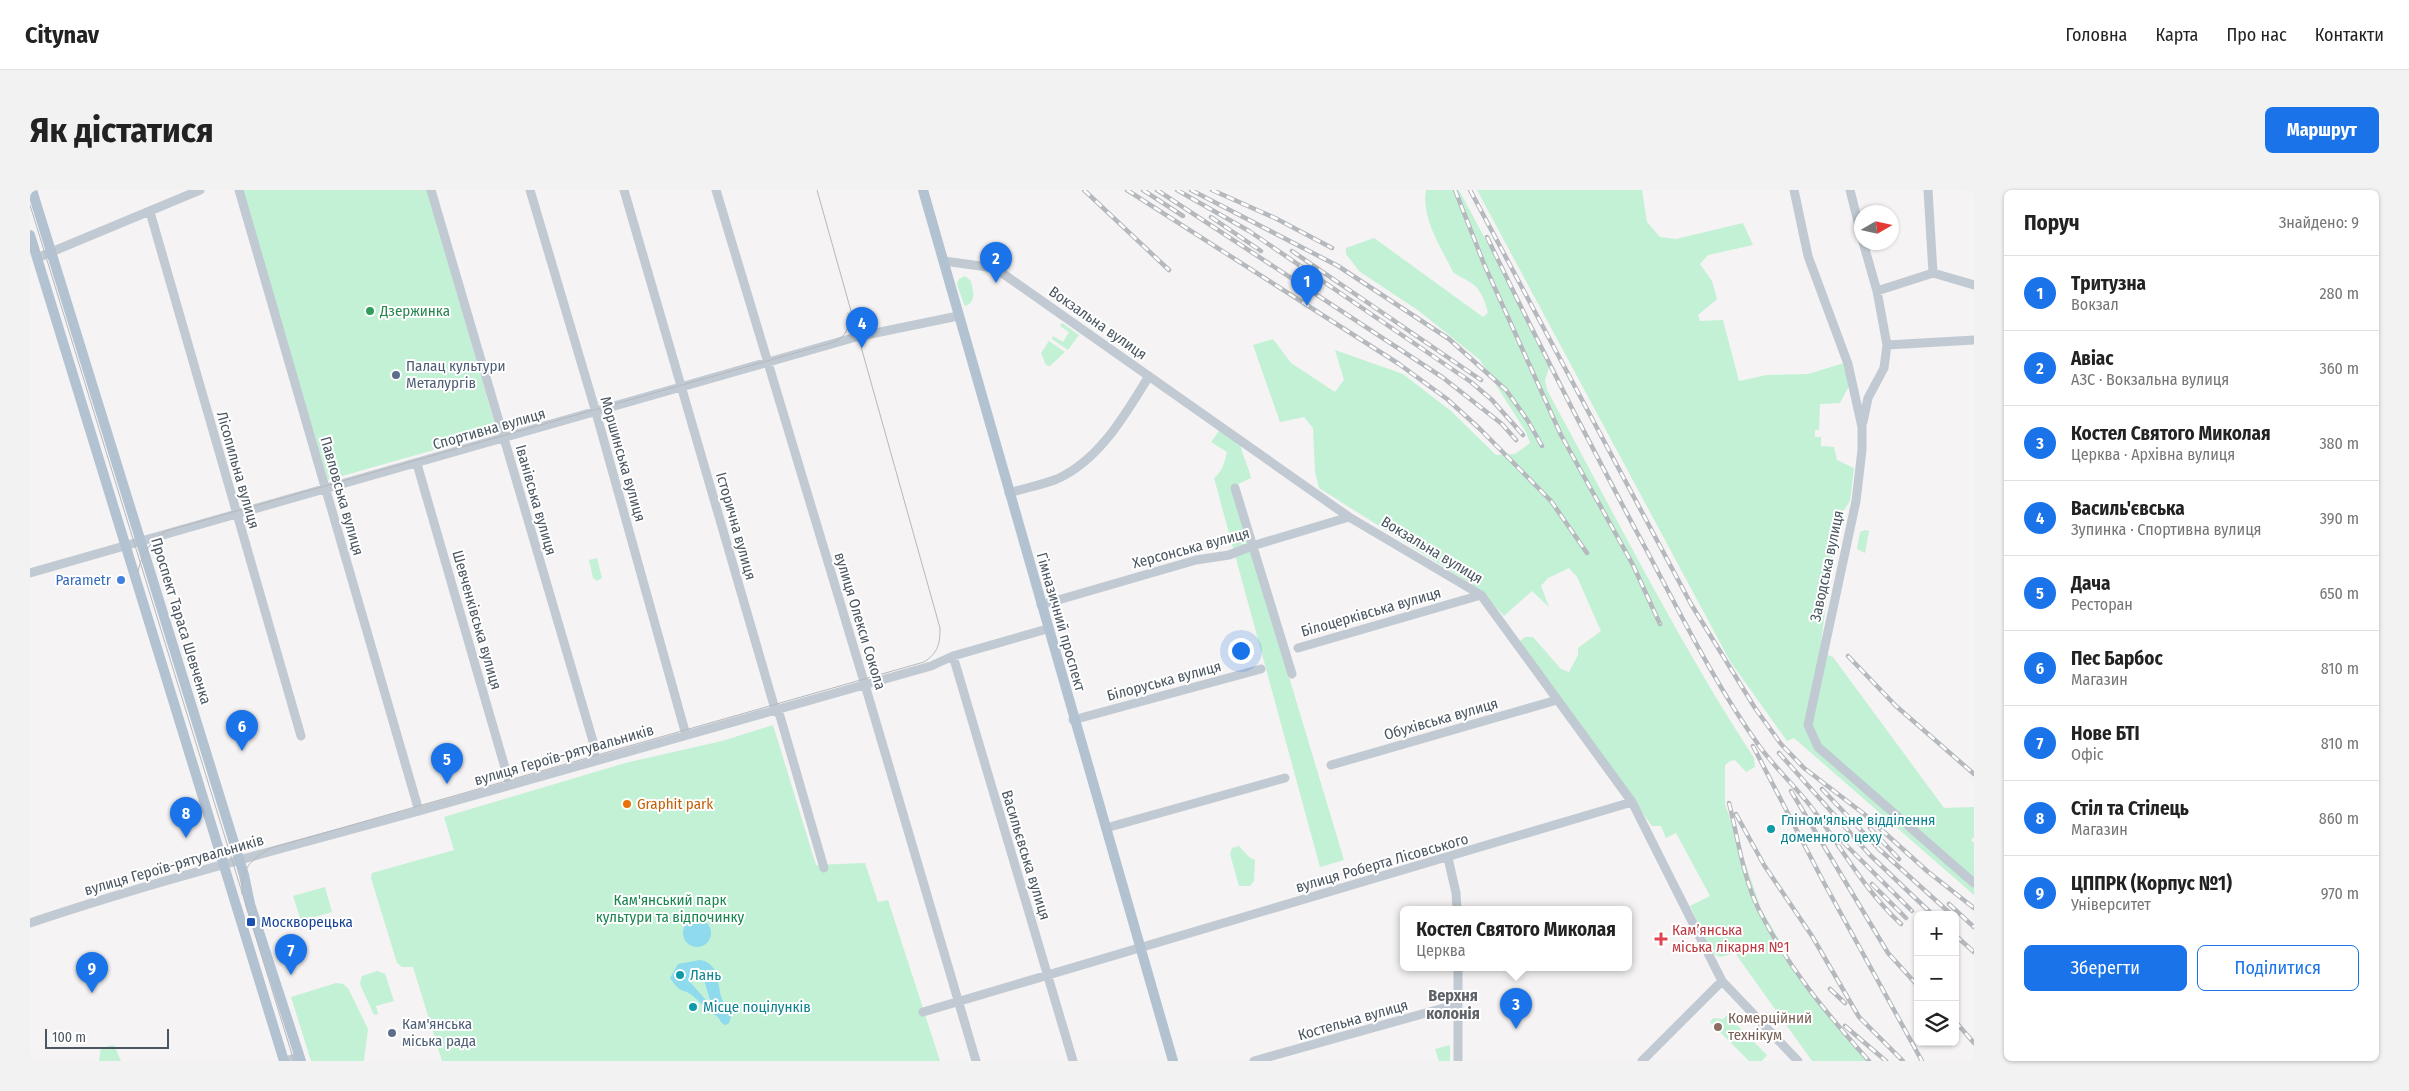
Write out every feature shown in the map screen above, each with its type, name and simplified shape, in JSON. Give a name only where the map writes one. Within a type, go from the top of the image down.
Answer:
[{"type":"main road","name":"Проспект Тараса Шевченка","points":[[32,190],[239,859],[250,904],[300,1059]]},
{"type":"main road","name":"Гімназичний проспект","points":[[923,190],[1047,629],[1173,1061]]},
{"type":"main road","name":"Проспект Тараса Шевченка","points":[[30,235],[284,1061]]},
{"type":"street","points":[[37,258],[200,190]]},
{"type":"street","name":"Павловська вулиця","points":[[238,190],[419,811]]},
{"type":"street","name":"Іванівська вулиця","points":[[431,190],[595,748],[593,761]]},
{"type":"street","name":"Моршинська вулиця","points":[[530,190],[596,413],[686,735]]},
{"type":"street","name":"Історична вулиця","points":[[624,190],[775,709],[780,716],[824,868]]},
{"type":"street","name":"вулиця Олекси Сокола","points":[[716,190],[976,1061]]},
{"type":"street","name":"Заводська вулиця","points":[[1794,190],[1808,256],[1848,364],[1862,427],[1862,450],[1856,501],[1808,725],[1818,747],[1974,883]]},
{"type":"street","points":[[1850,190],[1854,206]]},
{"type":"street","points":[[1928,190],[1933,272]]},
{"type":"street","name":"Лісопильна вулиця","points":[[150,212],[301,736]]},
{"type":"street","points":[[1862,427],[1868,398],[1884,368],[1887,345],[1877,291],[1864,250]]},
{"type":"street","name":"Вокзальна вулиця","points":[[944,261],[995,268],[1349,517],[1481,595],[1632,802],[1722,981],[1798,1061]]},
{"type":"street","points":[[1877,291],[1933,272],[1974,285]]},
{"type":"street","name":"Спортивна вулиця","points":[[30,573],[769,364],[856,337],[958,316]]},
{"type":"street","points":[[1887,345],[1974,340]]},
{"type":"street","points":[[1009,493],[1056,480],[1086,459],[1116,428],[1149,376]]},
{"type":"street","name":"Шевченківська вулиця","points":[[417,464],[510,784]]},
{"type":"street","points":[[1235,488],[1292,674]]},
{"type":"street","name":"Херсонська вулиця","points":[[1041,605],[1196,560],[1229,555],[1252,546],[1349,517]]},
{"type":"street","name":"Білоцерківська вулиця","points":[[1298,648],[1481,595]]},
{"type":"street","name":"вулиця Героїв-рятувальників","points":[[30,923],[239,859],[419,811],[931,666],[953,656],[1047,629]]},
{"type":"street","name":"Васильєвська вулиця","points":[[953,656],[1073,1061]]},
{"type":"street","name":"Білоруська вулиця","points":[[1074,720],[1261,669]]},
{"type":"street","name":"Обухівська вулиця","points":[[1331,765],[1558,700]]},
{"type":"street","points":[[1106,828],[1285,778]]},
{"type":"street","name":"вулиця Роберта Лісовського","points":[[922,1012],[1448,858],[1632,802]]},
{"type":"street","points":[[1448,858],[1456,893],[1457,906]]},
{"type":"street","points":[[1458,971],[1458,1061]]},
{"type":"street","points":[[1642,1061],[1722,981]]},
{"type":"street","name":"Костельна вулиця","points":[[1254,1061],[1458,1004]]},
{"type":"street","points":[[284,1061],[300,1059]]},
{"type":"green space","name":"Дзержинка","points":[[242,190],[427,190],[497,432],[328,480]]},
{"type":"green space","points":[[1426,190],[1459,190],[1545,351],[1550,365],[1545,380],[1547,390],[1672,622],[1754,758],[1755,767],[1746,772],[1735,760],[1725,765],[1725,804],[1761,909],[1800,975],[1868,1061],[1812,1061],[1735,953],[1721,957],[1713,954],[1690,906],[1710,896],[1676,833],[1666,838],[1661,826],[1652,826],[1520,641],[1525,637],[1533,637],[1561,669],[1569,672],[1578,655],[1578,648],[1601,631],[1577,577],[1569,568],[1548,578],[1541,586],[1549,607],[1532,591],[1504,616],[1479,589],[1319,488],[1315,472],[1313,428],[1304,417],[1280,422],[1253,345],[1273,339],[1291,363],[1335,392],[1344,380],[1335,350],[1403,374],[1451,411],[1496,455],[1515,454],[1530,443],[1526,432],[1480,360],[1419,311],[1359,271],[1346,254],[1346,248],[1374,238],[1483,317],[1488,313],[1480,292],[1470,282],[1453,272],[1438,243],[1426,212]]},
{"type":"green space","points":[[1477,190],[1642,190],[1647,222],[1660,237],[1676,239],[1743,223],[1753,245],[1708,255],[1700,264],[1712,281],[1717,299],[1698,315],[1700,321],[1723,320],[1739,381],[1767,375],[1808,374],[1844,363],[1849,386],[1840,403],[1820,404],[1819,430],[1815,430],[1815,437],[1821,437],[1821,446],[1834,447],[1837,460],[1854,468],[1850,501],[1842,513],[1833,546],[1820,652],[1833,657],[1944,808],[1974,807],[1974,837],[1971,840],[1974,843],[1974,895],[1794,738],[1787,741],[1730,661]]},
{"type":"green space","points":[[965,276],[971,281],[973,295],[972,301],[966,306],[957,284],[959,279]]},
{"type":"green space","points":[[1062,323],[1079,335],[1068,350],[1052,339],[1053,336],[1063,342],[1069,332],[1060,326]]},
{"type":"green space","points":[[1049,341],[1065,352],[1050,366],[1046,365],[1041,353]]},
{"type":"green space","points":[[1221,428],[1239,437],[1250,473],[1251,478],[1232,487],[1344,860],[1320,867],[1214,478],[1223,466],[1227,452],[1211,442]]},
{"type":"green space","points":[[1869,531],[1865,553],[1857,549],[1860,532]]},
{"type":"green space","points":[[597,558],[602,578],[597,581],[593,578],[589,560]]},
{"type":"green space","name":"Кам'янський парк культури та відпочинку","points":[[773,725],[816,865],[865,863],[878,902],[888,900],[940,1061],[442,1061],[413,967],[402,967],[397,963],[371,878],[372,873],[454,850],[444,817],[625,763],[722,741]]},
{"type":"green space","points":[[1239,846],[1249,857],[1255,860],[1254,881],[1250,886],[1239,886],[1230,854],[1232,848]]},
{"type":"green space","points":[[325,887],[332,912],[301,921],[293,896]]},
{"type":"green space","points":[[377,971],[385,974],[394,1001],[376,1006],[378,1014],[374,1015],[360,984],[362,976]]},
{"type":"green space","points":[[336,983],[343,984],[348,988],[368,1029],[364,1061],[311,1061],[291,997]]},
{"type":"green space","points":[[1727,1015],[1767,1055],[1762,1061],[1749,1061],[1710,1022],[1713,1018],[1723,1019]]},
{"type":"green space","points":[[114,1045],[121,1061],[99,1061],[101,1048]]},
{"type":"green space","points":[[1450,1045],[1450,1061],[1439,1061],[1435,1049]]},
{"type":"water","points":[[697,919],[707,923],[711,933],[707,943],[697,947],[687,943],[683,933],[687,923]]},
{"type":"water","points":[[700,960],[711,965],[717,975],[723,1002],[731,1017],[729,1023],[726,1025],[722,1023],[717,1016],[708,1011],[694,997],[674,984],[670,978],[678,964]],"holes":[[[697,967],[701,970],[712,1007],[690,982]]]},
{"type":"tram line","points":[[242,894],[243,877],[248,866],[257,857],[271,848],[924,662],[935,652],[939,643],[940,628],[817,190]]},
{"type":"tram line","points":[[30,205],[294,1061]]},
{"type":"tram line","points":[[138,571],[148,548],[166,531],[834,342],[842,337],[847,330],[849,322],[848,313]]},
{"type":"railway","points":[[1084,190],[1169,270]]},
{"type":"railway","points":[[1127,190],[1399,364],[1447,399],[1480,429],[1551,501],[1587,553]]},
{"type":"railway","points":[[1143,190],[1183,216]]},
{"type":"railway","points":[[1157,190],[1442,377],[1502,424],[1516,440]]},
{"type":"railway","points":[[1177,190],[1249,231],[1471,382],[1492,400],[1523,435]]},
{"type":"railway","points":[[1191,190],[1338,266],[1449,339],[1506,390],[1528,421],[1542,446]]},
{"type":"railway","points":[[1212,190],[1275,218],[1332,248]]},
{"type":"railway","points":[[1455,190],[1484,264],[1561,435],[1633,565],[1660,624]]},
{"type":"railway","points":[[1470,190],[1691,604],[1755,708],[1781,744],[1804,768],[1864,814],[1927,871],[1974,908]]},
{"type":"railway","points":[[1211,217],[1261,251]]},
{"type":"railway","points":[[1487,237],[1545,356],[1714,676],[1766,755],[1812,808],[1876,897],[1901,924]]},
{"type":"railway","points":[[1292,251],[1481,380]]},
{"type":"railway","points":[[1848,656],[1896,706],[1974,774]]},
{"type":"railway","points":[[1753,746],[1823,881],[1922,1061]]},
{"type":"railway","points":[[1779,753],[1870,855],[1929,911]]},
{"type":"railway","points":[[1822,789],[1879,849],[1948,911]]},
{"type":"railway","points":[[1791,791],[1888,953],[1914,982]]},
{"type":"railway","points":[[1729,803],[1741,858],[1753,898],[1770,931],[1809,989],[1869,1061]]},
{"type":"railway","points":[[1736,814],[1764,865],[1812,936],[1859,1017],[1903,1061]]},
{"type":"railway","points":[[1870,828],[1899,859]]},
{"type":"railway","points":[[1843,842],[1912,911]]},
{"type":"railway","points":[[1872,884],[1906,918]]},
{"type":"railway","points":[[1949,904],[1974,927]]},
{"type":"railway","points":[[1959,939],[1974,952]]},
{"type":"railway","points":[[1830,989],[1845,1003]]},
{"type":"railway","points":[[1845,1026],[1886,1061]]},
{"type":"railway","points":[[1959,1026],[1974,1043]]},
{"type":"place","name":"Авіас","points":[[996,283]]},
{"type":"place","name":"Тритузна","points":[[1307,306]]},
{"type":"place","name":"Дзержинка","points":[[370,311]]},
{"type":"place","name":"Василь'євська","points":[[862,348]]},
{"type":"place","name":"Палац культури Металургів","points":[[396,375]]},
{"type":"place","name":"Parametr","points":[[121,580]]},
{"type":"place","name":"Пес Барбос","points":[[242,751]]},
{"type":"place","name":"Дача","points":[[447,784]]},
{"type":"place","name":"Graphit park","points":[[627,804]]},
{"type":"place","name":"Гліном'яльне відділення доменного цеху","points":[[1771,829]]},
{"type":"place","name":"Стіл та Стілець","points":[[186,838]]},
{"type":"place","name":"Москворецька","points":[[251,922]]},
{"type":"place","name":"Кам’янська міська лікарня №1","points":[[1661,939]]},
{"type":"place","name":"Нове БТІ","points":[[291,975]]},
{"type":"place","name":"Лань","points":[[680,975]]},
{"type":"place","name":"ЦППРК (Корпус №1)","points":[[92,993]]},
{"type":"place","name":"Місце поцілунків","points":[[693,1007]]},
{"type":"place","name":"Комерційний технікум","points":[[1718,1027]]},
{"type":"place","name":"Костел Святого Миколая","points":[[1516,1029]]},
{"type":"place","name":"Кам'янська міська рада","points":[[392,1033]]},
{"type":"district","name":"Верхня колонія","points":[[1453,1004]]}]
